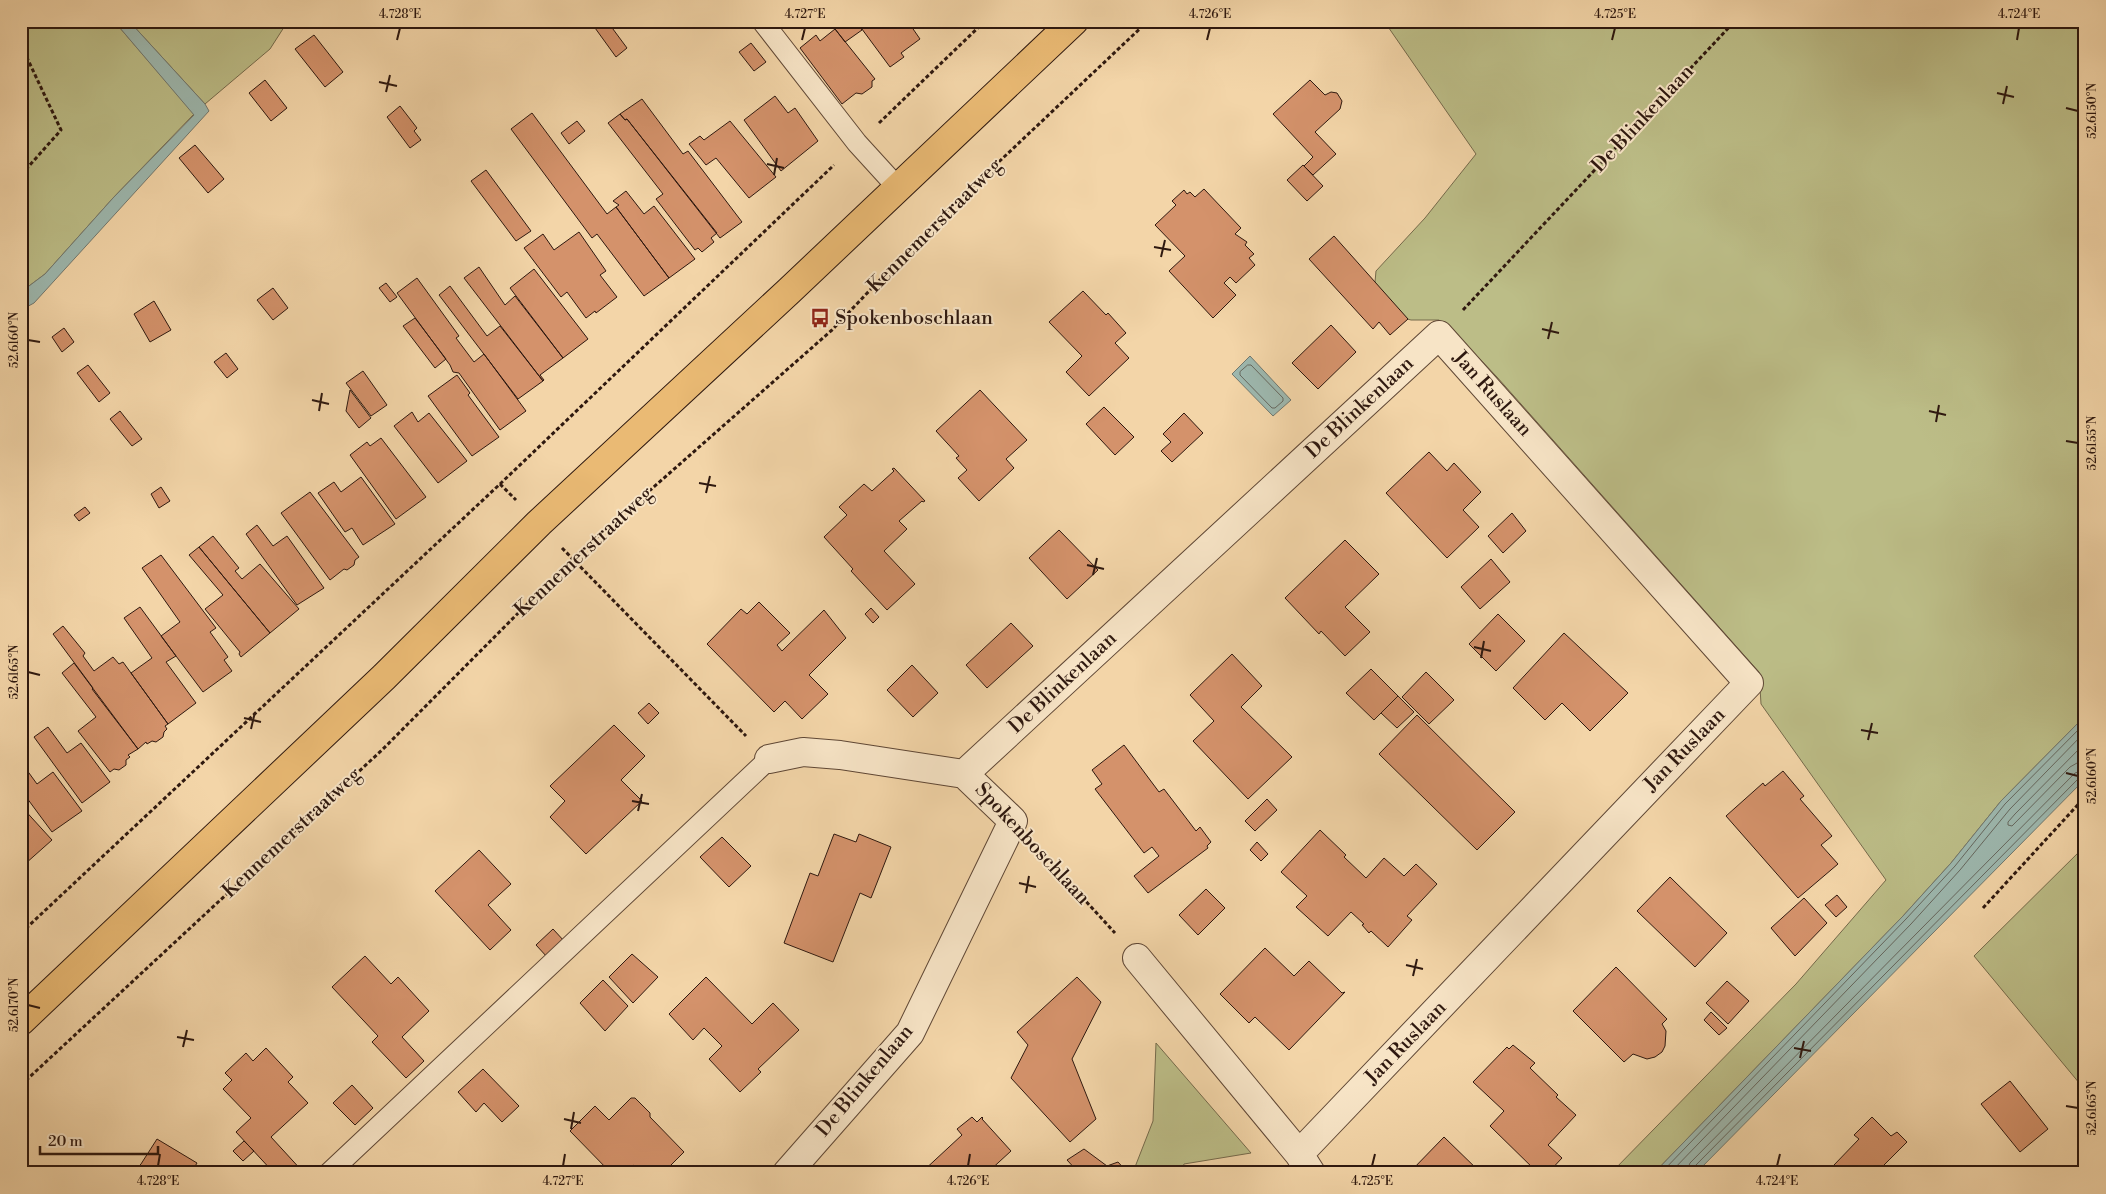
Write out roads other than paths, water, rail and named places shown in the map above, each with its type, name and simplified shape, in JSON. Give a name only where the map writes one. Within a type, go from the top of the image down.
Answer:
[{"type":"main road","points":[[21,1021],[384,677],[539,523],[1074,21]]},
{"type":"street","name":"De Blinkenlaan","points":[[964,774],[1439,335]]},
{"type":"street","name":"Jan Ruslaan","points":[[1305,1164],[1749,683],[1439,335]]},
{"type":"street","name":"Spokenboschlaan","points":[[769,759],[803,752],[840,755],[964,774],[1013,821]]},
{"type":"street","name":"De Blinkenlaan","points":[[787,1173],[910,1033],[1013,821]]},
{"type":"street","points":[[1137,958],[1305,1164]]},
{"type":"lane","points":[[762,21],[857,143],[898,188]]},
{"type":"lane","points":[[329,1173],[769,759]]},
{"type":"water","points":[[114,21],[129,21],[205,104],[209,111],[34,303],[21,310],[21,292],[45,274],[113,198],[194,115]]},
{"type":"water","points":[[1250,356],[1291,400],[1273,416],[1232,374]]},
{"type":"water","points":[[2085,716],[2085,779],[1696,1173],[1654,1173],[1903,916],[1951,863],[2001,801]]},
{"type":"place","name":"Spokenboschlaan","points":[[820,318]]}]
